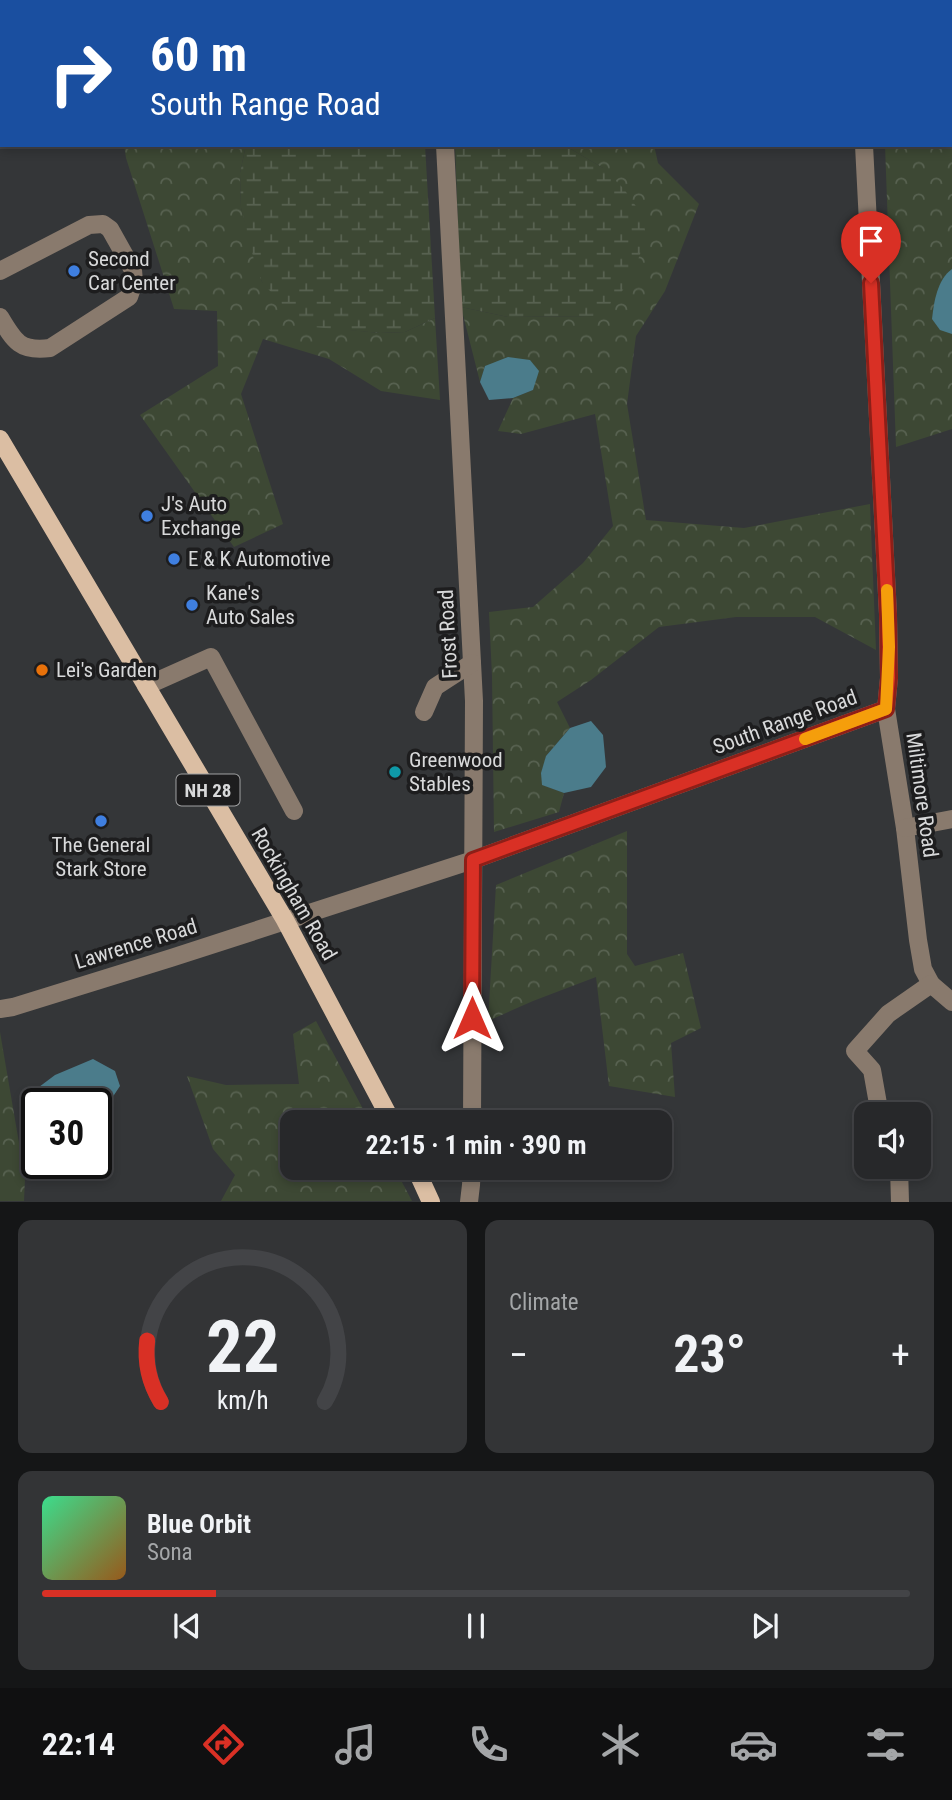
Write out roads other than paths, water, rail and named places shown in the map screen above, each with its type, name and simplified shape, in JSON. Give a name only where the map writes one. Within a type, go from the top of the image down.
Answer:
[{"type":"main road","name":"Rockingham Road","points":[[0,439],[285,920],[386,1110]]},
{"type":"main road","points":[[421,1180],[431,1202]]},
{"type":"street","name":"Frost Road","points":[[445,147],[474,701],[472,1110]]},
{"type":"street","name":"South Range Road","points":[[285,920],[473,860],[886,709],[889,678],[888,614],[864,147]]},
{"type":"street","points":[[0,271],[89,225],[103,224],[110,229],[133,270],[134,282],[130,297],[50,348],[27,348],[17,343],[0,317]]},
{"type":"street","points":[[146,686],[211,657],[294,811]]},
{"type":"street","points":[[424,712],[435,687],[472,663]]},
{"type":"street","name":"Miltimore Road","points":[[886,709],[905,828],[918,940],[923,969],[931,985]]},
{"type":"street","points":[[905,828],[952,819]]},
{"type":"street","name":"Lawrence Road","points":[[0,1009],[285,920]]},
{"type":"street","points":[[878,1102],[872,1070],[855,1051],[888,1014],[931,985],[952,1002]]},
{"type":"street","points":[[899,1179],[900,1202]]},
{"type":"street","points":[[469,1202],[471,1180]]},
{"type":"water","points":[[952,269],[952,334],[940,330],[932,319],[940,285]]},
{"type":"water","points":[[508,357],[530,360],[539,371],[533,390],[513,398],[489,400],[480,382],[485,366]]},
{"type":"water","points":[[591,721],[603,735],[606,767],[591,787],[564,793],[542,785],[541,773],[546,756],[570,728]]},
{"type":"water","points":[[93,1059],[115,1071],[120,1086],[112,1098],[112,1088],[38,1088],[55,1075]]},
{"type":"place","name":"Second Car Center","points":[[74,271]]},
{"type":"place","name":"J's Auto Exchange","points":[[147,516]]},
{"type":"place","name":"E & K Automotive","points":[[174,559]]},
{"type":"place","name":"Kane's Auto Sales","points":[[192,605]]},
{"type":"place","name":"Lei's Garden","points":[[42,670]]},
{"type":"place","name":"Greenwood Stables","points":[[395,772]]},
{"type":"place","name":"The General Stark Store","points":[[101,821]]}]
